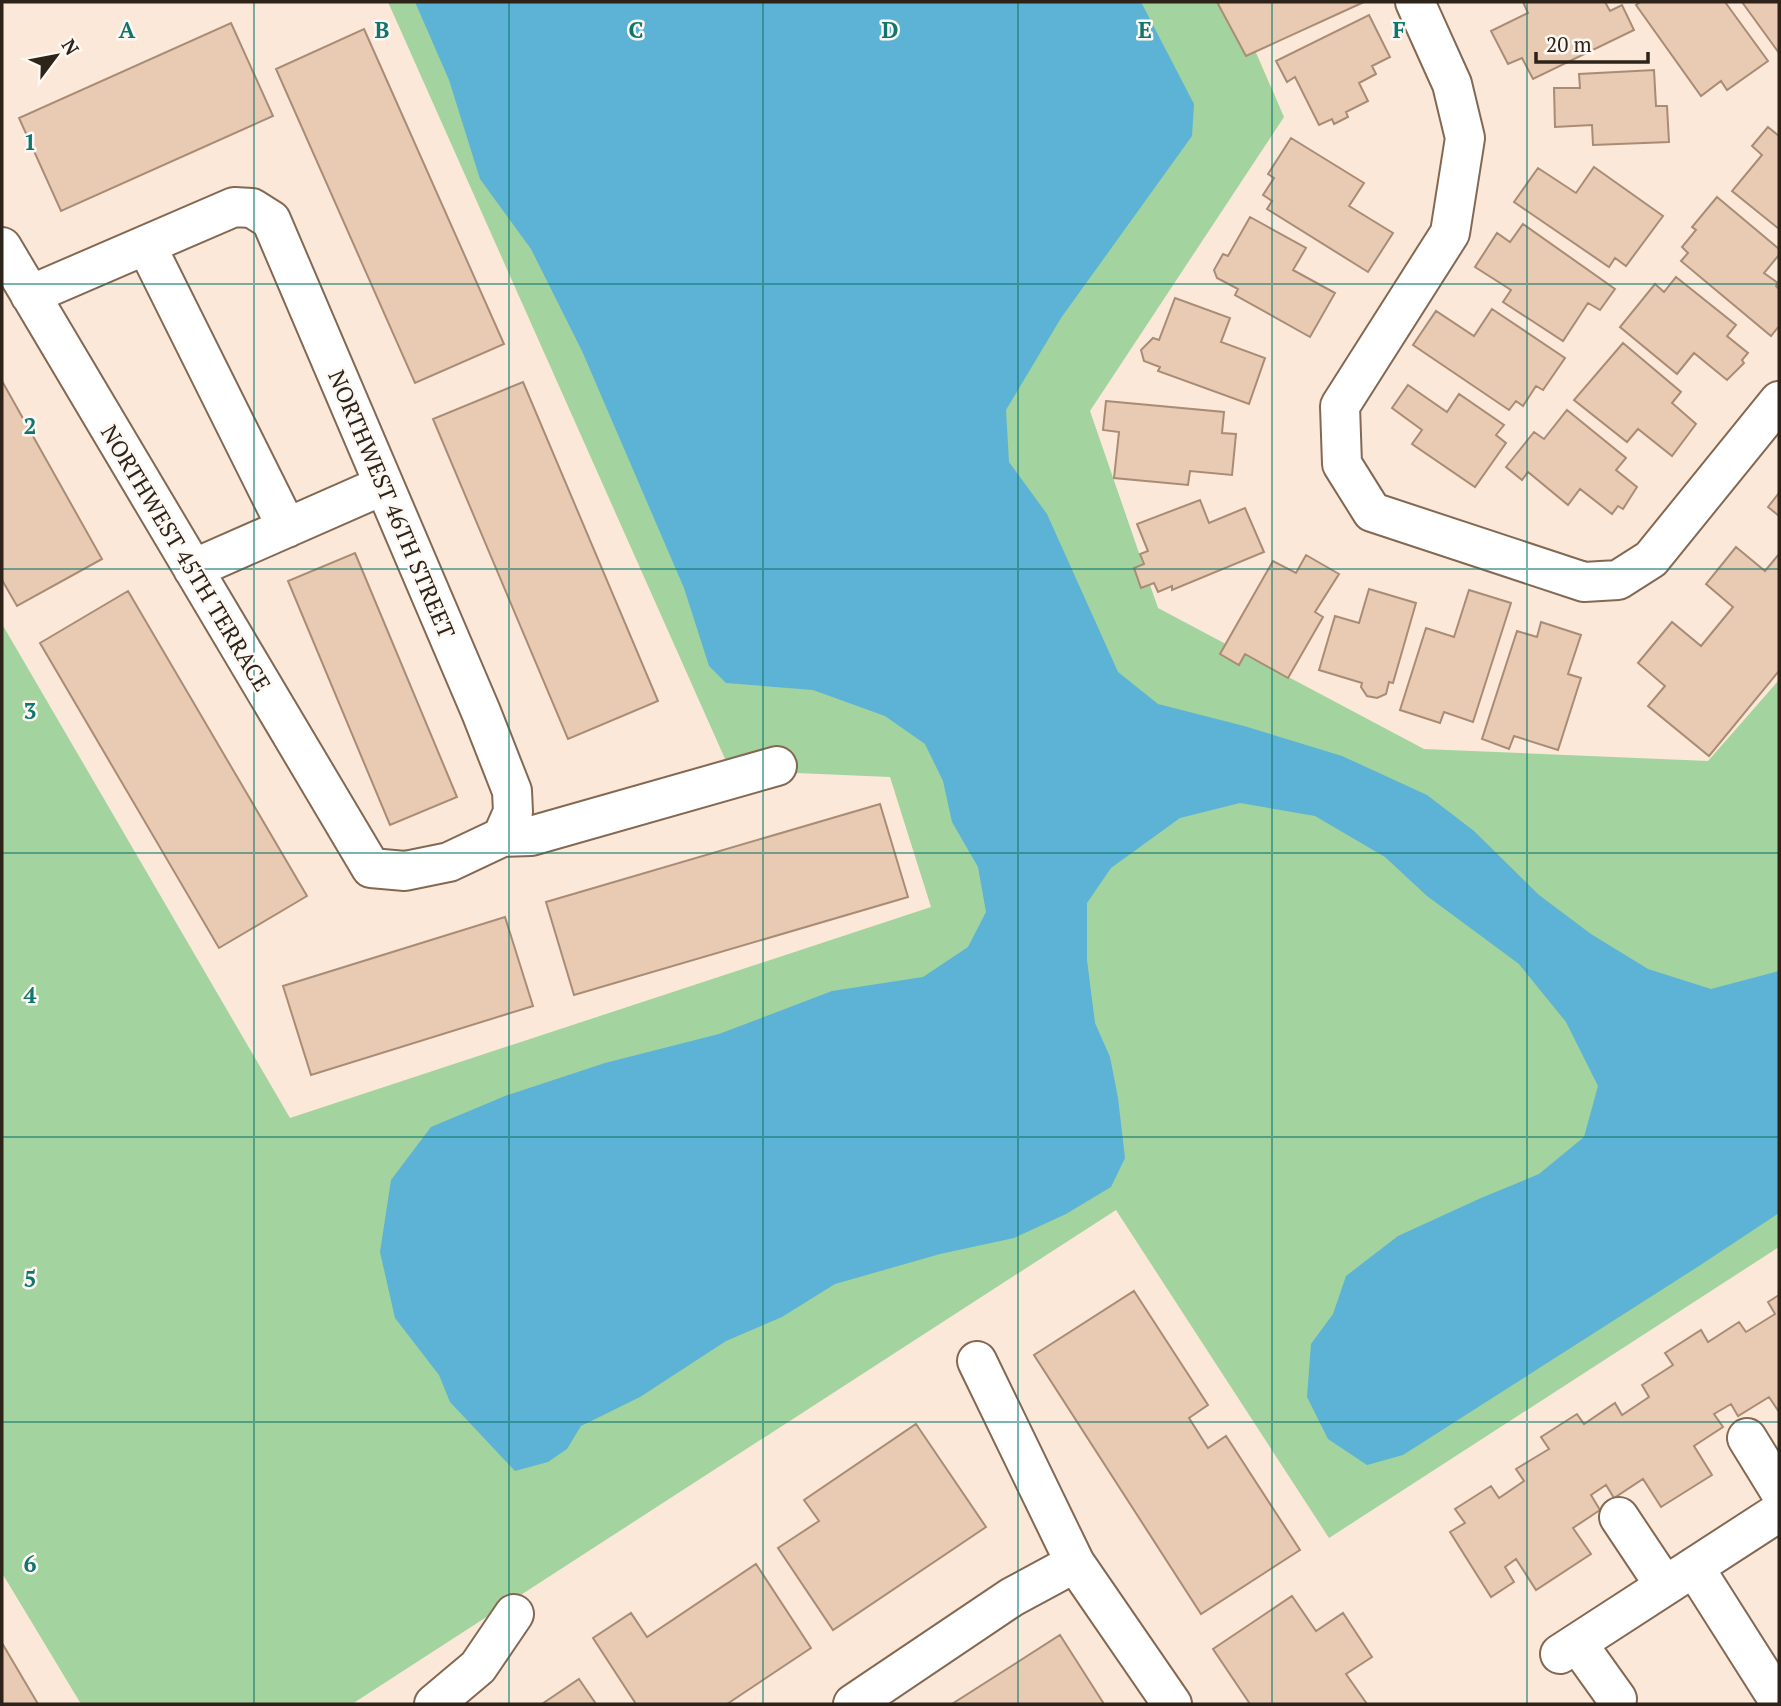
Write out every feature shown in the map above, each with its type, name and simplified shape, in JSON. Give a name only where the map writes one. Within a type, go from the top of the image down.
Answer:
[{"type":"street","points":[[1415,2],[1452,83],[1465,138],[1450,233],[1340,406],[1342,464],[1372,512],[1584,582],[1618,580],[1651,559],[1779,401]]},
{"type":"street","name":"NORTHWEST 46TH STREET","points":[[146,244],[234,207],[252,208],[271,220],[481,712],[512,791],[508,824]]},
{"type":"street","points":[[30,295],[146,244],[287,528]]},
{"type":"street","name":"NORTHWEST 45TH TERRACE","points":[[2,247],[372,869],[405,871],[449,862],[508,824]]},
{"type":"street","points":[[193,569],[384,485]]},
{"type":"street","points":[[508,824],[531,836],[777,766]]},
{"type":"street","points":[[977,1361],[1075,1563],[1172,1704]]},
{"type":"street","points":[[1747,1438],[1779,1490]]},
{"type":"street","points":[[1617,1699],[1569,1648],[1779,1512]]},
{"type":"street","points":[[1619,1517],[1679,1577],[1779,1701]]},
{"type":"street","points":[[853,1704],[1012,1597],[1075,1563]]},
{"type":"street","points":[[433,1704],[478,1667],[514,1614]]},
{"type":"green space","points":[[388,2],[1234,2],[1284,117],[1090,411],[1158,608],[1424,749],[1708,761],[1779,680],[1779,1247],[1329,1538],[1116,1210],[352,1704],[81,1704],[2,1573],[2,624],[290,1118],[931,907],[890,777],[730,770]]},
{"type":"water","points":[[415,2],[1141,2],[1194,104],[1192,136],[1061,318],[1006,410],[1009,462],[1047,514],[1118,672],[1158,704],[1244,726],[1342,756],[1427,795],[1474,831],[1539,895],[1591,934],[1648,969],[1711,989],[1779,971],[1779,1213],[1403,1455],[1367,1465],[1328,1439],[1307,1397],[1311,1344],[1333,1314],[1346,1276],[1398,1236],[1539,1174],[1584,1137],[1598,1086],[1566,1022],[1519,964],[1427,896],[1385,857],[1315,816],[1240,803],[1180,818],[1111,868],[1087,903],[1087,960],[1095,1023],[1110,1057],[1125,1158],[1111,1187],[1066,1214],[1014,1238],[940,1254],[835,1284],[782,1317],[726,1341],[640,1397],[581,1426],[567,1449],[548,1462],[515,1471],[450,1402],[439,1375],[395,1318],[380,1252],[391,1180],[431,1127],[505,1096],[605,1063],[719,1034],[832,991],[923,977],[968,947],[986,912],[978,867],[952,822],[943,781],[925,744],[885,716],[813,690],[726,683],[709,666],[684,588],[582,351],[531,249],[480,179],[449,80]]},
{"type":"building","points":[[1217,2],[1364,2],[1246,56]]},
{"type":"building","points":[[1523,2],[1605,2],[1610,11],[1622,5],[1634,30],[1533,79],[1522,58],[1508,64],[1491,31],[1528,13]]},
{"type":"building","points":[[1640,2],[1725,2],[1768,61],[1727,90],[1721,81],[1701,96],[1636,5]]},
{"type":"building","points":[[1742,2],[1779,2],[1779,53]]},
{"type":"building","points":[[1369,15],[1390,57],[1372,66],[1376,74],[1359,83],[1368,101],[1346,112],[1348,117],[1334,124],[1332,119],[1319,125],[1295,77],[1287,82],[1276,61]]},
{"type":"building","points":[[231,23],[273,116],[61,211],[19,118]]},
{"type":"building","points":[[364,29],[504,344],[415,383],[276,69]]},
{"type":"building","points":[[1654,70],[1656,106],[1667,106],[1669,142],[1593,145],[1592,125],[1555,127],[1554,88],[1580,88],[1579,74]]},
{"type":"building","points":[[1768,127],[1779,136],[1779,229],[1732,191],[1762,155],[1752,146]]},
{"type":"building","points":[[1291,138],[1364,183],[1349,206],[1393,233],[1368,272],[1267,209],[1272,201],[1263,195],[1274,178],[1268,174]]},
{"type":"building","points":[[1594,167],[1663,216],[1626,266],[1615,258],[1609,267],[1514,202],[1538,168],[1576,193]]},
{"type":"building","points":[[1717,197],[1779,249],[1779,255],[1764,273],[1778,283],[1776,286],[1779,289],[1779,326],[1771,336],[1681,261],[1688,253],[1682,247],[1696,230],[1692,227]]},
{"type":"building","points":[[1250,217],[1306,248],[1293,270],[1335,293],[1310,337],[1235,295],[1238,289],[1217,278],[1214,270],[1223,254],[1228,256]]},
{"type":"building","points":[[1523,224],[1615,289],[1600,310],[1588,303],[1563,341],[1503,302],[1511,290],[1475,267],[1497,233],[1510,242]]},
{"type":"building","points":[[1676,277],[1736,325],[1727,336],[1748,353],[1742,360],[1744,363],[1727,380],[1694,353],[1677,374],[1620,327],[1655,284],[1664,292]]},
{"type":"building","points":[[1175,298],[1230,318],[1221,342],[1265,358],[1249,404],[1158,371],[1160,367],[1144,361],[1141,350],[1153,338],[1159,340]]},
{"type":"building","points":[[1492,309],[1565,358],[1543,390],[1536,386],[1523,406],[1516,401],[1509,410],[1413,345],[1436,311],[1474,336]]},
{"type":"building","points":[[1623,343],[1681,392],[1672,403],[1696,424],[1672,456],[1638,429],[1627,442],[1574,400]]},
{"type":"building","points":[[2,381],[102,559],[17,606],[2,580]]},
{"type":"building","points":[[523,382],[658,701],[568,739],[433,419]]},
{"type":"building","points":[[1408,385],[1447,412],[1459,394],[1504,425],[1496,435],[1506,443],[1475,487],[1412,444],[1422,430],[1392,408]]},
{"type":"building","points":[[1106,401],[1224,412],[1222,433],[1236,434],[1232,475],[1190,471],[1188,485],[1114,478],[1119,432],[1103,430]]},
{"type":"building","points":[[1567,410],[1626,458],[1616,470],[1637,487],[1623,509],[1618,506],[1612,514],[1580,489],[1568,505],[1528,472],[1522,480],[1506,467],[1534,432],[1544,439]]},
{"type":"building","points":[[1779,493],[1779,516],[1768,507]]},
{"type":"building","points":[[1200,500],[1209,523],[1245,508],[1264,552],[1172,590],[1172,586],[1158,592],[1154,583],[1141,588],[1134,568],[1144,564],[1140,554],[1148,551],[1137,524]]},
{"type":"building","points":[[1736,547],[1765,571],[1779,554],[1779,671],[1709,756],[1648,706],[1665,686],[1638,663],[1672,622],[1701,646],[1733,607],[1706,584]]},
{"type":"building","points":[[355,553],[457,797],[390,825],[288,581]]},
{"type":"building","points":[[1306,555],[1339,574],[1315,612],[1323,617],[1288,678],[1245,654],[1239,665],[1220,654],[1273,561],[1296,573]]},
{"type":"building","points":[[1369,589],[1416,603],[1393,683],[1389,682],[1386,694],[1377,698],[1367,696],[1361,687],[1362,683],[1319,670],[1335,616],[1359,623]]},
{"type":"building","points":[[1469,590],[1511,603],[1473,722],[1444,712],[1440,723],[1400,710],[1426,628],[1454,637]]},
{"type":"building","points":[[128,591],[307,896],[219,948],[40,643]]},
{"type":"building","points":[[1541,622],[1581,635],[1568,674],[1581,678],[1558,750],[1514,736],[1509,749],[1482,739],[1517,631],[1537,637]]},
{"type":"building","points":[[880,804],[908,897],[574,995],[546,902]]},
{"type":"building","points":[[505,917],[533,1006],[311,1075],[283,986]]},
{"type":"building","points":[[1134,1291],[1208,1405],[1189,1418],[1208,1448],[1226,1436],[1300,1550],[1201,1614],[1034,1355]]},
{"type":"building","points":[[1779,1295],[1779,1412],[1769,1397],[1738,1416],[1731,1404],[1714,1414],[1723,1427],[1694,1446],[1712,1475],[1661,1507],[1643,1479],[1614,1498],[1606,1485],[1591,1495],[1600,1510],[1573,1528],[1591,1554],[1536,1590],[1516,1559],[1505,1567],[1514,1582],[1491,1597],[1450,1532],[1465,1523],[1455,1509],[1491,1486],[1499,1498],[1524,1481],[1516,1469],[1549,1449],[1541,1437],[1577,1414],[1584,1424],[1615,1403],[1622,1415],[1649,1397],[1642,1385],[1673,1365],[1665,1353],[1701,1330],[1708,1342],[1739,1322],[1746,1332],[1775,1314],[1768,1302]]},
{"type":"building","points":[[916,1424],[986,1527],[833,1630],[778,1548],[819,1521],[804,1500]]},
{"type":"building","points":[[756,1564],[811,1648],[727,1704],[636,1704],[593,1638],[631,1613],[647,1637]]},
{"type":"building","points":[[1292,1596],[1316,1631],[1343,1613],[1372,1657],[1346,1674],[1367,1704],[1250,1704],[1213,1649]]},
{"type":"building","points":[[1060,1635],[1104,1704],[952,1704]]},
{"type":"building","points":[[2,1643],[38,1704],[2,1704]]},
{"type":"building","points":[[579,1679],[596,1704],[542,1704]]}]
